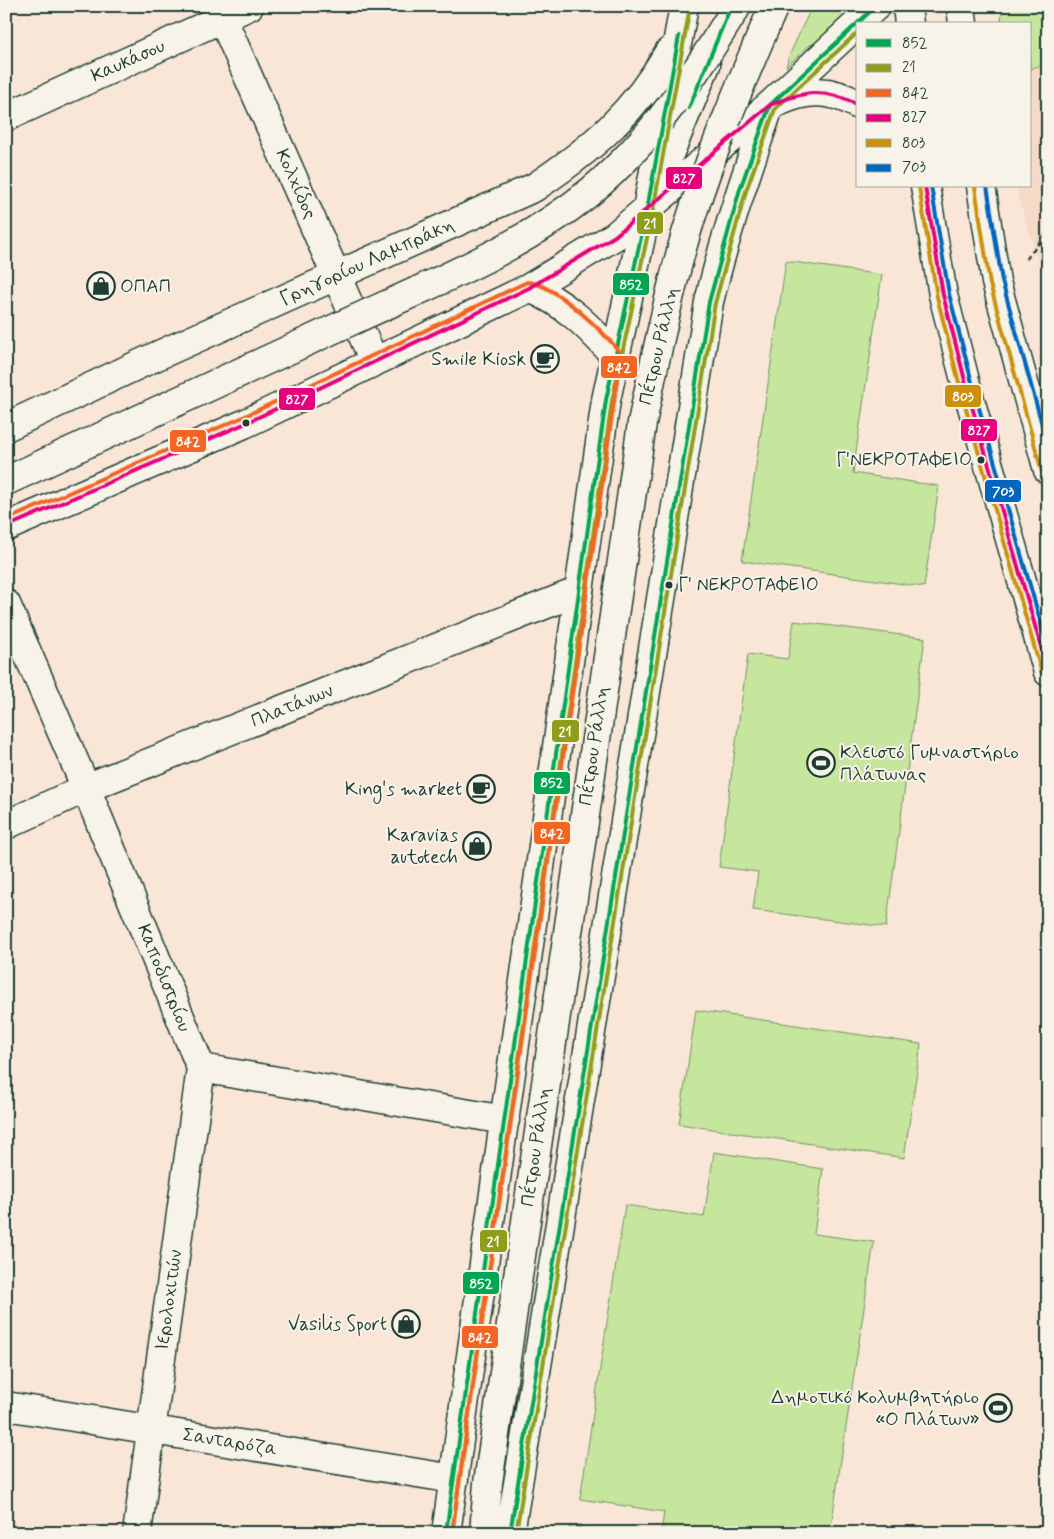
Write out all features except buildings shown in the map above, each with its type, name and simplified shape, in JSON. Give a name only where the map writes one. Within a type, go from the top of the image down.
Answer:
[{"type":"main road","name":"Καυκάσου","points":[[6,116],[220,12],[250,6]]},
{"type":"main road","name":"Πέτρου Ράλλη","points":[[446,1533],[606,400],[647,209],[684,6]]},
{"type":"main road","points":[[647,209],[731,6]]},
{"type":"main road","points":[[6,481],[470,266],[556,218],[610,175],[662,121],[687,87],[737,6]]},
{"type":"main road","name":"Πέτρου Ράλλη","points":[[484,1533],[488,1483],[642,423],[659,340],[682,247],[740,85],[774,6]]},
{"type":"main road","points":[[859,22],[876,6]]},
{"type":"main road","points":[[907,6],[909,22]]},
{"type":"main road","points":[[961,6],[963,22]]},
{"type":"main road","name":"Κολχίδος","points":[[220,12],[374,362]]},
{"type":"main road","points":[[6,527],[244,424],[529,288],[615,236],[770,105],[856,25]]},
{"type":"main road","name":"Γρηγορίου Λαμπράκη","points":[[6,427],[336,275],[535,187],[578,158],[616,125],[651,84],[679,36]]},
{"type":"main road","points":[[770,105],[794,95],[815,90],[838,95],[856,104]]},
{"type":"main road","name":"Πέτρου Ράλλη","points":[[510,1533],[710,302],[737,197],[770,105]]},
{"type":"main road","points":[[925,188],[943,295],[950,323],[1048,672]]},
{"type":"main road","points":[[981,188],[996,282],[1048,470]]},
{"type":"main road","points":[[529,288],[542,293],[568,310],[615,356]]},
{"type":"main road","name":"Πλατάνων","points":[[6,824],[86,788],[579,591]]},
{"type":"main road","name":"Καποδιστρίου","points":[[6,604],[86,788],[201,1068]]},
{"type":"main road","points":[[201,1068],[505,1120]]},
{"type":"main road","name":"Ιερολοχιτών","points":[[137,1533],[201,1068]]},
{"type":"main road","name":"Σανταρόζα","points":[[6,1406],[454,1479]]},
{"type":"shaded area","points":[[1002,6],[1048,6],[1048,294],[1016,188],[1032,188],[1032,22],[1002,22]]},
{"type":"green space","points":[[812,6],[869,6],[823,41],[810,45],[786,67],[789,56]]},
{"type":"green space","points":[[1002,6],[1048,6],[1048,63],[1032,68],[1032,22],[1001,22]]},
{"type":"green space","points":[[786,261],[882,275],[853,473],[939,486],[924,587],[742,561]]},
{"type":"green space","name":"Κλειστό Γυμναστήριο Πλάτωνας","points":[[794,621],[925,638],[886,927],[753,910],[758,872],[719,867],[748,654],[788,659]]},
{"type":"green space","points":[[696,1010],[921,1044],[904,1158],[679,1124]]},
{"type":"green space","points":[[714,1152],[823,1169],[814,1234],[874,1242],[830,1533],[661,1533],[664,1512],[580,1499],[625,1205],[704,1217]]},
{"type":"green space","points":[[570,1526],[616,1533],[569,1533]]},
{"type":"transit line","name":"852","points":[[689,108],[731,6]]},
{"type":"transit line","name":"852","points":[[859,22],[876,6]]},
{"type":"transit line","name":"21","points":[[452,1533],[612,401],[653,210],[690,7]]},
{"type":"transit line","name":"852","points":[[510,1533],[709,302],[740,189],[770,105],[856,25]]},
{"type":"transit line","name":"21","points":[[516,1533],[715,303],[746,191],[775,109],[856,34]]},
{"type":"transit line","name":"852","points":[[446,1533],[606,400],[647,209],[679,36]]},
{"type":"transit line","name":"827","points":[[6,527],[244,424],[529,288],[615,236],[770,105],[793,97],[814,93],[835,95],[856,104]]},
{"type":"transit line","name":"803","points":[[919,188],[937,297],[963,398],[1042,674]]},
{"type":"transit line","name":"827","points":[[925,188],[943,295],[969,396],[1048,671]]},
{"type":"transit line","name":"703","points":[[931,188],[949,294],[975,394],[1048,648]]},
{"type":"transit line","name":"803","points":[[975,188],[990,284],[1042,472]]},
{"type":"transit line","name":"703","points":[[987,188],[1002,281],[1048,446]]},
{"type":"transit line","name":"842","points":[[6,520],[241,418],[527,282],[539,285],[565,300],[603,333],[621,353],[452,1533]]},
{"type":"place","name":"ΟΠΑΠ","points":[[101,286]]},
{"type":"place","name":"Smile Kiosk","points":[[545,359]]},
{"type":"place","name":"Γ'ΝΕΚΡΟΤΑΦΕΙΟ","points":[[981,460]]},
{"type":"place","name":"Γ' ΝΕΚΡΟΤΑΦΕΙΟ","points":[[669,585]]},
{"type":"place","name":"Κλειστό Γυμναστήριο Πλάτωνας","points":[[821,763]]},
{"type":"place","name":"King's market","points":[[481,789]]},
{"type":"place","name":"Karavias autotech","points":[[477,846]]},
{"type":"place","name":"Vasilis Sport","points":[[406,1324]]},
{"type":"place","name":"Δημοτικό Κολυμβητήριο «Ο Πλάτων»","points":[[998,1408]]}]
